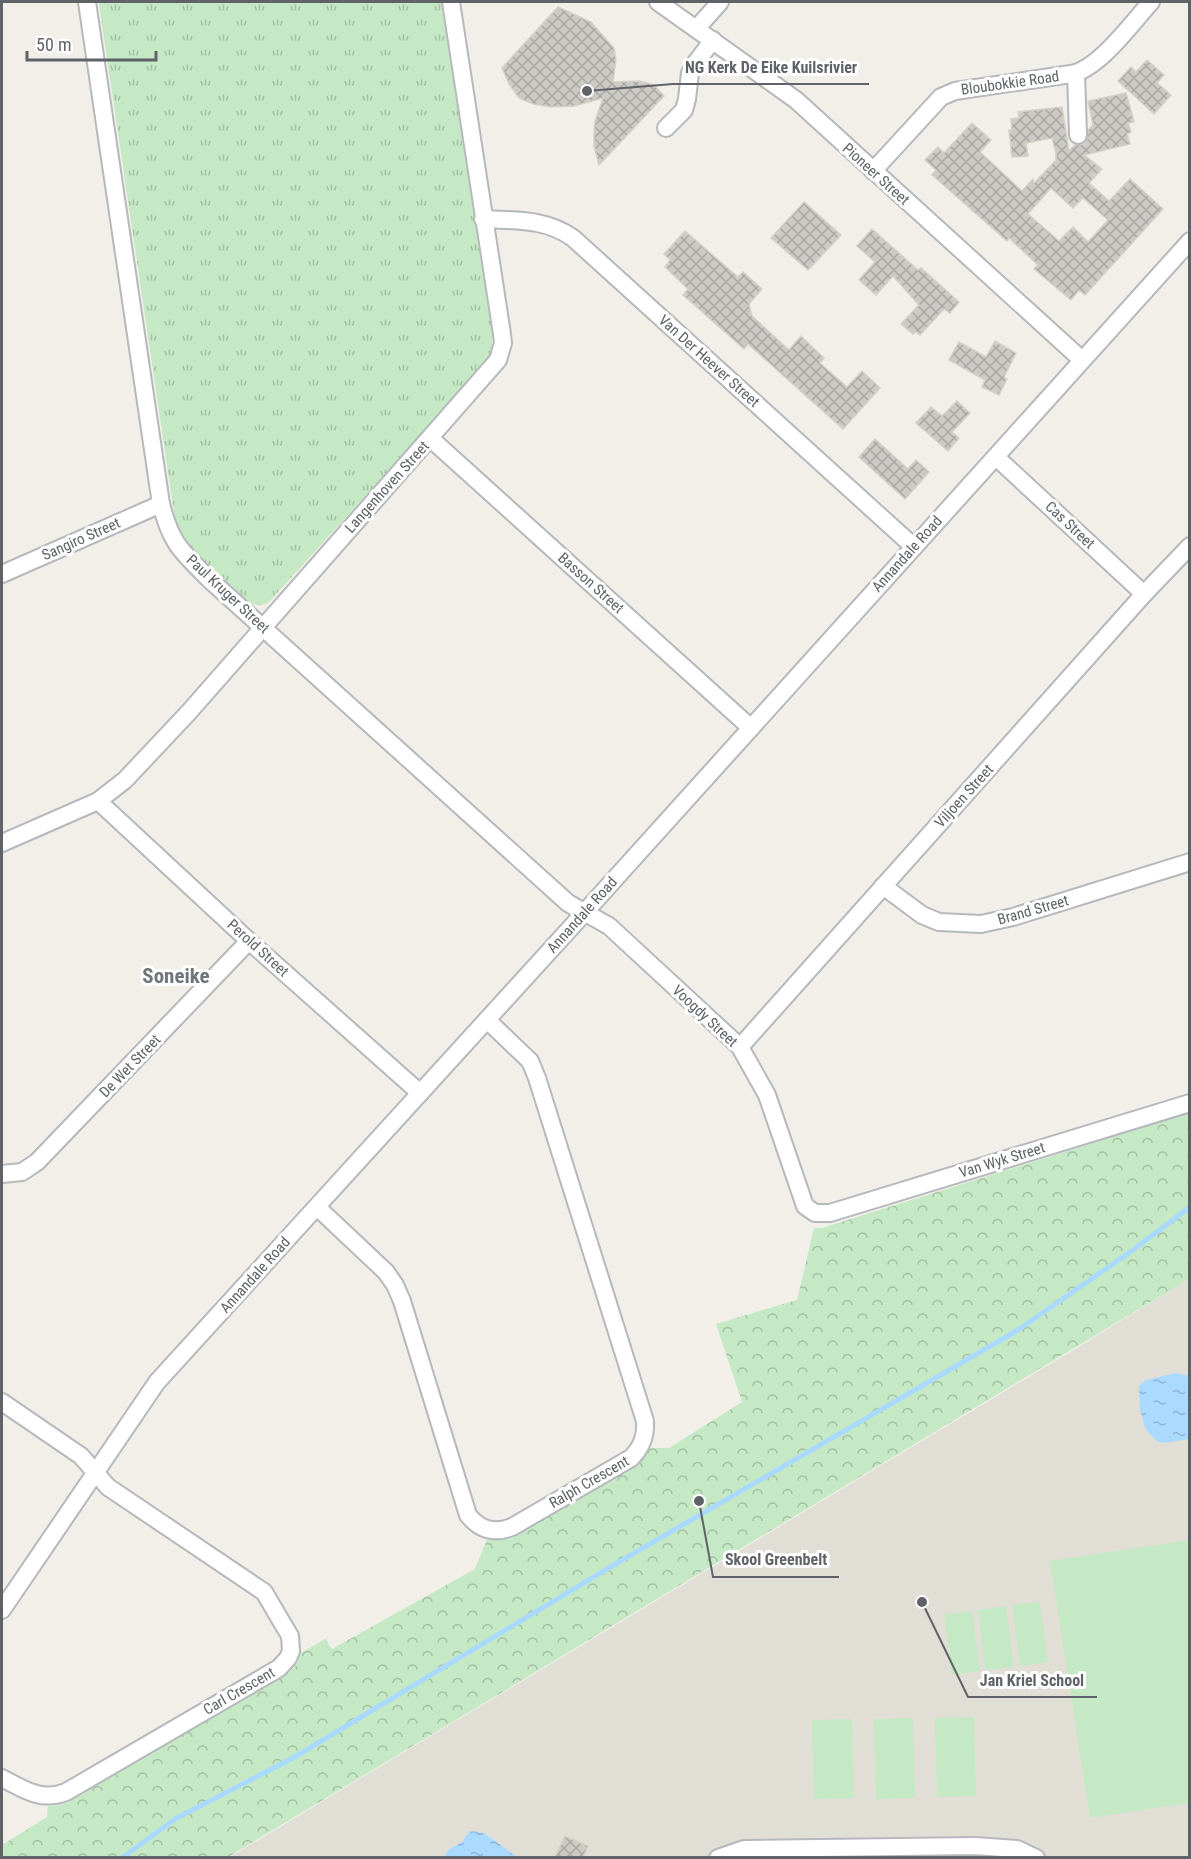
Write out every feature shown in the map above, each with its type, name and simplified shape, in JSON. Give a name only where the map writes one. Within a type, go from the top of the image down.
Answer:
[{"type":"street","name":"Paul Kruger Street","points":[[87,2],[161,504],[170,533],[182,552],[210,580],[568,903],[585,912]]},
{"type":"street","name":"Langenhoven Street","points":[[2,843],[98,801],[125,780],[494,366],[501,352],[502,334],[451,2]]},
{"type":"street","name":"Pioneer Street","points":[[658,2],[796,100],[1082,360]]},
{"type":"street","points":[[697,28],[720,2]]},
{"type":"street","name":"Bloubokkie Road","points":[[873,171],[936,100],[948,93],[1076,73],[1096,62],[1151,2]]},
{"type":"street","points":[[666,128],[684,110],[690,73],[694,64],[713,40]]},
{"type":"street","points":[[1076,73],[1078,135]]},
{"type":"street","name":"Van Der Heever Street","points":[[483,219],[543,223],[561,229],[573,238],[914,547]]},
{"type":"street","name":"Annandale Road","points":[[2,1610],[157,1382],[585,912],[1190,241]]},
{"type":"street","name":"Basson Street","points":[[430,438],[751,728]]},
{"type":"street","name":"Cas Street","points":[[996,457],[1144,594]]},
{"type":"street","name":"Sangiro Street","points":[[2,574],[161,504]]},
{"type":"street","name":"Viljoen Street","points":[[740,1047],[1144,594],[1190,546]]},
{"type":"street","name":"Perold Street","points":[[98,801],[249,941],[420,1093]]},
{"type":"street","name":"Brand Street","points":[[883,886],[922,915],[939,922],[981,924],[1190,862]]},
{"type":"street","name":"Voogdy Street","points":[[585,912],[609,926],[740,1047],[767,1095],[805,1206],[815,1213]]},
{"type":"street","name":"De Wet Street","points":[[2,1178],[22,1172],[37,1162],[249,941]]},
{"type":"street","name":"Ralph Crescent","points":[[317,1207],[386,1272],[395,1285],[402,1301],[468,1515],[473,1521],[486,1529],[495,1531],[512,1527],[636,1453],[644,1440],[645,1421],[537,1078],[530,1061],[487,1020]]},
{"type":"street","name":"Van Wyk Street","points":[[815,1213],[830,1214],[1190,1103]]},
{"type":"street","name":"Carl Crescent","points":[[2,1402],[81,1456],[108,1487],[264,1592],[290,1636],[291,1651],[279,1668],[57,1796],[42,1796],[2,1778]]},
{"type":"street","points":[[718,1857],[744,1849],[975,1846],[1017,1849],[1036,1857]]},
{"type":"shaded area","points":[[1189,1279],[1189,1857],[228,1858],[1080,1346]]},
{"type":"green space","points":[[101,2],[441,2],[492,334],[492,350],[485,364],[269,602],[263,605],[256,605],[248,601],[186,544],[176,526],[99,4]]},
{"type":"green space","points":[[1189,1113],[1189,1279],[228,1857],[2,1858],[2,1845],[47,1817],[48,1806],[69,1802],[288,1673],[297,1664],[301,1653],[325,1639],[332,1649],[475,1569],[488,1537],[512,1538],[638,1465],[650,1448],[669,1448],[742,1402],[716,1324],[797,1300],[814,1228],[822,1228]]},
{"type":"green space","points":[[1189,1540],[1189,1803],[1090,1818],[1050,1561]]},
{"type":"green space","points":[[1040,1602],[1048,1662],[1020,1666],[1012,1605]]},
{"type":"green space","points":[[1006,1606],[1014,1667],[985,1670],[978,1610]]},
{"type":"green space","points":[[972,1611],[980,1671],[952,1675],[944,1614]]},
{"type":"green space","points":[[974,1717],[976,1796],[937,1797],[935,1718]]},
{"type":"green space","points":[[913,1718],[915,1798],[876,1799],[874,1719]]},
{"type":"green space","points":[[852,1719],[854,1798],[814,1799],[812,1720]]},
{"type":"water","points":[[1175,1373],[1189,1376],[1189,1439],[1158,1442],[1146,1430],[1140,1410],[1139,1386],[1146,1380]]},
{"type":"water","points":[[470,1831],[484,1833],[517,1857],[444,1857],[448,1850],[462,1842]]},
{"type":"building","points":[[558,7],[591,22],[614,48],[616,60],[613,82],[640,81],[654,85],[664,96],[599,165],[594,146],[594,135],[595,121],[603,98],[574,106],[550,107],[533,104],[519,98],[502,68]]},
{"type":"building","points":[[1147,60],[1164,75],[1157,83],[1171,95],[1154,114],[1118,81],[1131,67],[1136,72]]},
{"type":"building","points":[[1126,93],[1134,122],[1128,123],[1131,132],[1127,134],[1130,144],[1084,155],[1102,169],[1089,183],[1109,201],[1130,179],[1163,209],[1085,295],[1079,290],[1071,300],[1034,269],[1038,265],[1009,238],[1007,241],[932,175],[936,170],[925,160],[938,147],[944,153],[972,123],[991,140],[980,152],[1022,191],[1033,179],[1034,183],[1056,160],[1056,153],[1052,138],[1026,143],[1028,156],[1012,157],[1009,130],[1012,130],[1011,119],[1019,118],[1018,112],[1062,107],[1069,151],[1075,145],[1084,144],[1088,130],[1093,125],[1088,101]],"holes":[[[1051,188],[1073,208],[1083,198],[1108,220],[1088,242],[1073,227],[1059,241],[1028,214]]]},
{"type":"building","points":[[804,202],[841,235],[808,270],[771,238]]},
{"type":"building","points":[[872,229],[918,270],[921,268],[959,302],[950,313],[944,309],[920,335],[916,332],[913,334],[901,324],[919,305],[893,276],[876,295],[859,280],[875,262],[857,246]]},
{"type":"building","points":[[685,231],[738,277],[743,272],[762,289],[749,304],[752,316],[789,350],[801,336],[824,358],[820,363],[847,387],[862,371],[880,388],[843,429],[748,344],[744,349],[683,295],[688,289],[665,267],[670,260],[664,254]]},
{"type":"building","points":[[995,341],[1016,353],[1004,377],[1007,379],[999,395],[982,387],[985,380],[949,360],[959,342],[986,357]]},
{"type":"building","points":[[957,401],[970,413],[952,432],[959,438],[948,451],[916,423],[931,407],[942,416]]},
{"type":"building","points":[[875,439],[908,469],[916,460],[929,472],[905,499],[859,457]]},
{"type":"building","points":[[565,1836],[588,1846],[583,1857],[555,1857]]},
{"type":"waterway","points":[[122,1858],[175,1819],[293,1758],[612,1566],[1018,1330],[1133,1250],[1190,1207]]},
{"type":"place","name":"NG Kerk De Eike Kuilsrivier","points":[[587,91]]},
{"type":"place","name":"Skool Greenbelt","points":[[699,1501]]},
{"type":"place","name":"Jan Kriel School","points":[[922,1602]]},
{"type":"district","name":"Soneike","points":[[176,976]]}]
